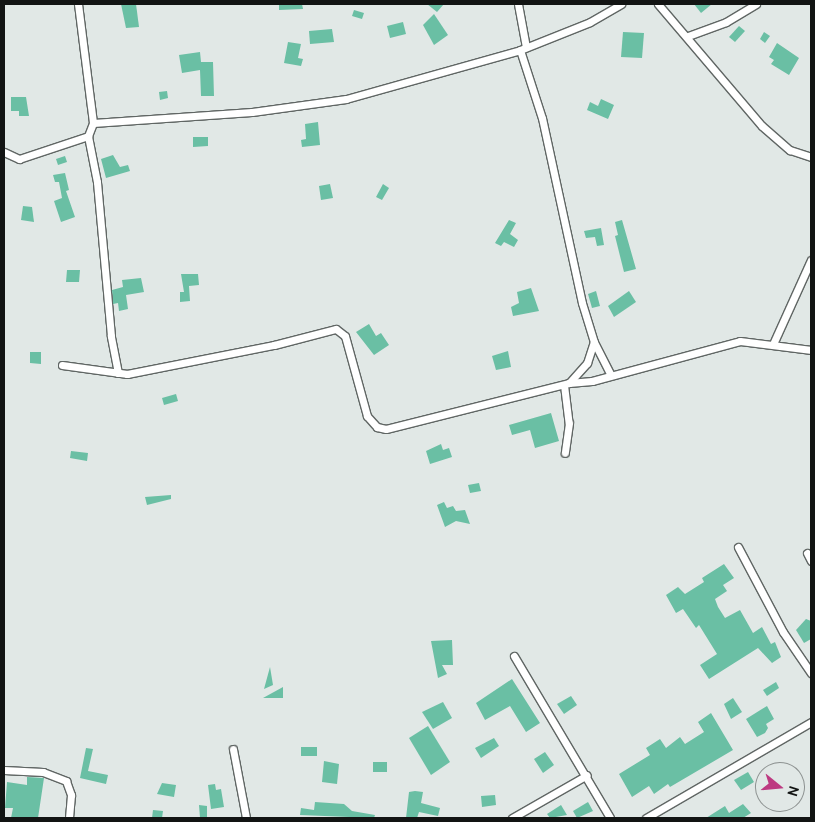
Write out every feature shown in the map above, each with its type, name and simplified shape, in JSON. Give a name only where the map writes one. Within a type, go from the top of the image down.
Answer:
[{"type":"street","points":[[78,4],[93,123],[88,136],[97,182],[111,336],[118,373]]},
{"type":"street","points":[[518,4],[523,48],[542,118],[580,295],[594,342],[610,374]]},
{"type":"street","points":[[93,123],[180,119],[311,105],[346,99],[523,48],[590,22],[621,4]]},
{"type":"street","points":[[658,4],[688,36],[762,126],[790,150],[811,157]]},
{"type":"street","points":[[688,36],[726,22],[756,4]]},
{"type":"street","points":[[4,152],[19,159],[88,136]]},
{"type":"street","points":[[773,344],[811,260]]},
{"type":"street","points":[[62,365],[127,374],[274,345],[336,329],[346,336],[367,416],[377,427],[399,427],[567,384],[592,381],[610,374],[740,341],[811,350]]},
{"type":"street","points":[[566,453],[569,423],[567,384],[587,363],[594,342]]},
{"type":"street","points":[[738,547],[783,632],[811,673]]},
{"type":"street","points":[[807,553],[811,561]]},
{"type":"street","points":[[514,656],[587,775],[610,818]]},
{"type":"street","points":[[646,818],[811,722]]},
{"type":"street","points":[[233,749],[246,818]]},
{"type":"street","points":[[4,770],[42,772],[66,781],[71,795],[69,818]]},
{"type":"street","points":[[512,818],[587,775]]},
{"type":"building","points":[[121,4],[136,4],[139,27],[126,28]]},
{"type":"building","points":[[279,4],[302,4],[303,9],[279,10]]},
{"type":"building","points":[[427,4],[444,4],[437,12]]},
{"type":"building","points":[[694,4],[712,4],[701,13]]},
{"type":"building","points":[[354,10],[364,13],[362,19],[352,16]]},
{"type":"building","points":[[434,14],[448,35],[434,45],[423,25]]},
{"type":"building","points":[[403,22],[406,34],[390,38],[387,26]]},
{"type":"building","points":[[739,26],[745,31],[735,42],[729,37]]},
{"type":"building","points":[[332,29],[334,42],[310,44],[309,31]]},
{"type":"building","points":[[623,32],[644,33],[642,58],[621,57]]},
{"type":"building","points":[[764,32],[770,36],[765,43],[760,39]]},
{"type":"building","points":[[288,42],[301,44],[298,58],[303,59],[301,66],[284,63]]},
{"type":"building","points":[[777,43],[799,58],[789,75],[771,64],[774,60],[769,57]]},
{"type":"building","points":[[200,52],[201,62],[213,62],[214,96],[201,96],[200,70],[182,73],[179,55]]},
{"type":"building","points":[[167,91],[168,98],[160,100],[159,92]]},
{"type":"building","points":[[11,97],[26,97],[29,116],[19,116],[19,111],[11,111]]},
{"type":"building","points":[[601,99],[614,105],[608,119],[587,110],[590,102],[598,106]]},
{"type":"building","points":[[318,122],[320,145],[302,147],[301,140],[306,139],[305,124]]},
{"type":"building","points":[[193,137],[208,137],[208,146],[193,147]]},
{"type":"building","points":[[113,155],[120,167],[128,165],[130,171],[106,178],[101,159]]},
{"type":"building","points":[[65,156],[67,162],[58,165],[56,159]]},
{"type":"building","points":[[65,173],[69,190],[66,191],[75,217],[61,222],[54,201],[62,198],[59,182],[55,182],[53,175]]},
{"type":"building","points":[[330,184],[333,198],[321,200],[319,186]]},
{"type":"building","points":[[383,184],[389,188],[382,200],[376,197]]},
{"type":"building","points":[[23,206],[32,207],[34,222],[21,220]]},
{"type":"building","points":[[509,220],[516,223],[510,234],[518,240],[514,247],[504,242],[501,246],[495,243]]},
{"type":"building","points":[[622,220],[636,269],[624,272],[615,236],[618,235],[615,222]]},
{"type":"building","points":[[601,228],[604,245],[597,246],[595,237],[586,238],[584,231]]},
{"type":"building","points":[[67,270],[80,270],[79,282],[66,282]]},
{"type":"building","points":[[181,274],[198,274],[199,285],[189,286],[190,301],[180,302],[180,292],[184,292]]},
{"type":"building","points":[[141,278],[144,292],[126,295],[128,309],[119,311],[118,303],[113,304],[112,290],[123,287],[122,280]]},
{"type":"building","points":[[531,288],[539,311],[513,316],[511,307],[519,303],[517,292]]},
{"type":"building","points":[[596,291],[600,306],[592,308],[588,294]]},
{"type":"building","points":[[629,291],[636,302],[614,317],[608,306]]},
{"type":"building","points":[[369,324],[376,336],[381,333],[389,345],[374,355],[356,332]]},
{"type":"building","points":[[508,351],[511,367],[496,370],[492,356]]},
{"type":"building","points":[[30,352],[41,352],[41,364],[30,363]]},
{"type":"building","points":[[176,394],[178,401],[164,405],[162,398]]},
{"type":"building","points":[[551,413],[559,441],[535,448],[530,430],[512,435],[509,425]]},
{"type":"building","points":[[441,444],[443,450],[449,448],[452,457],[430,464],[426,451]]},
{"type":"building","points":[[71,451],[88,453],[87,461],[70,458]]},
{"type":"building","points":[[479,483],[481,491],[470,493],[468,485]]},
{"type":"building","points":[[171,495],[171,499],[147,505],[145,497]]},
{"type":"building","points":[[444,502],[447,508],[453,506],[456,511],[465,510],[470,524],[456,521],[445,527],[437,505]]},
{"type":"building","points":[[724,564],[734,578],[723,585],[727,591],[715,599],[718,607],[725,618],[740,610],[753,633],[762,627],[771,644],[775,642],[781,657],[772,663],[758,648],[709,679],[700,665],[717,654],[699,625],[696,628],[683,609],[676,613],[666,595],[678,587],[685,594],[704,582],[702,578]]},
{"type":"building","points":[[806,619],[811,621],[811,639],[804,643],[796,630]]},
{"type":"building","points":[[452,640],[453,665],[442,665],[447,674],[438,678],[431,641]]},
{"type":"building","points":[[270,667],[273,685],[264,689]]},
{"type":"building","points":[[512,679],[540,723],[526,732],[510,706],[485,720],[476,703]]},
{"type":"building","points":[[776,682],[779,688],[767,696],[763,690]]},
{"type":"building","points":[[283,687],[283,698],[263,698]]},
{"type":"building","points":[[571,696],[577,705],[564,714],[557,704]]},
{"type":"building","points":[[733,698],[742,712],[731,719],[724,704]]},
{"type":"building","points":[[443,702],[452,718],[433,729],[422,712]]},
{"type":"building","points":[[767,706],[774,719],[766,724],[768,728],[765,733],[757,737],[746,719]]},
{"type":"building","points":[[711,713],[733,750],[670,787],[668,784],[654,794],[649,786],[632,797],[619,774],[650,755],[646,748],[660,739],[666,748],[680,737],[685,744],[704,732],[698,722]]},
{"type":"building","points":[[428,726],[450,762],[431,775],[409,738]]},
{"type":"building","points":[[494,738],[499,746],[481,758],[475,748]]},
{"type":"building","points":[[301,747],[317,747],[317,756],[301,756]]},
{"type":"building","points":[[86,748],[93,749],[88,771],[108,775],[106,784],[80,778]]},
{"type":"building","points":[[545,752],[554,765],[543,773],[534,759]]},
{"type":"building","points":[[324,761],[339,764],[337,784],[322,782]]},
{"type":"building","points":[[373,762],[387,762],[387,772],[373,772]]},
{"type":"building","points":[[748,772],[754,782],[741,790],[734,780]]},
{"type":"building","points":[[27,777],[44,778],[38,818],[11,818],[13,808],[5,808],[7,782],[27,785]]},
{"type":"building","points":[[162,783],[176,785],[174,797],[157,794]]},
{"type":"building","points":[[215,784],[216,790],[221,789],[224,807],[211,809],[208,785]]},
{"type":"building","points":[[409,792],[423,792],[421,803],[440,808],[438,816],[419,812],[417,818],[406,818]]},
{"type":"building","points":[[495,795],[496,805],[482,807],[481,796]]},
{"type":"building","points":[[315,802],[344,804],[352,811],[375,815],[374,818],[300,815],[301,808],[314,810]]},
{"type":"building","points":[[588,802],[593,811],[577,818],[573,811]]},
{"type":"building","points":[[743,804],[751,813],[743,818],[706,818],[725,806],[729,813]]},
{"type":"building","points":[[199,805],[207,806],[207,818],[200,818]]},
{"type":"building","points":[[561,805],[567,815],[550,818],[547,814]]},
{"type":"building","points":[[153,810],[163,811],[162,818],[152,818]]}]
